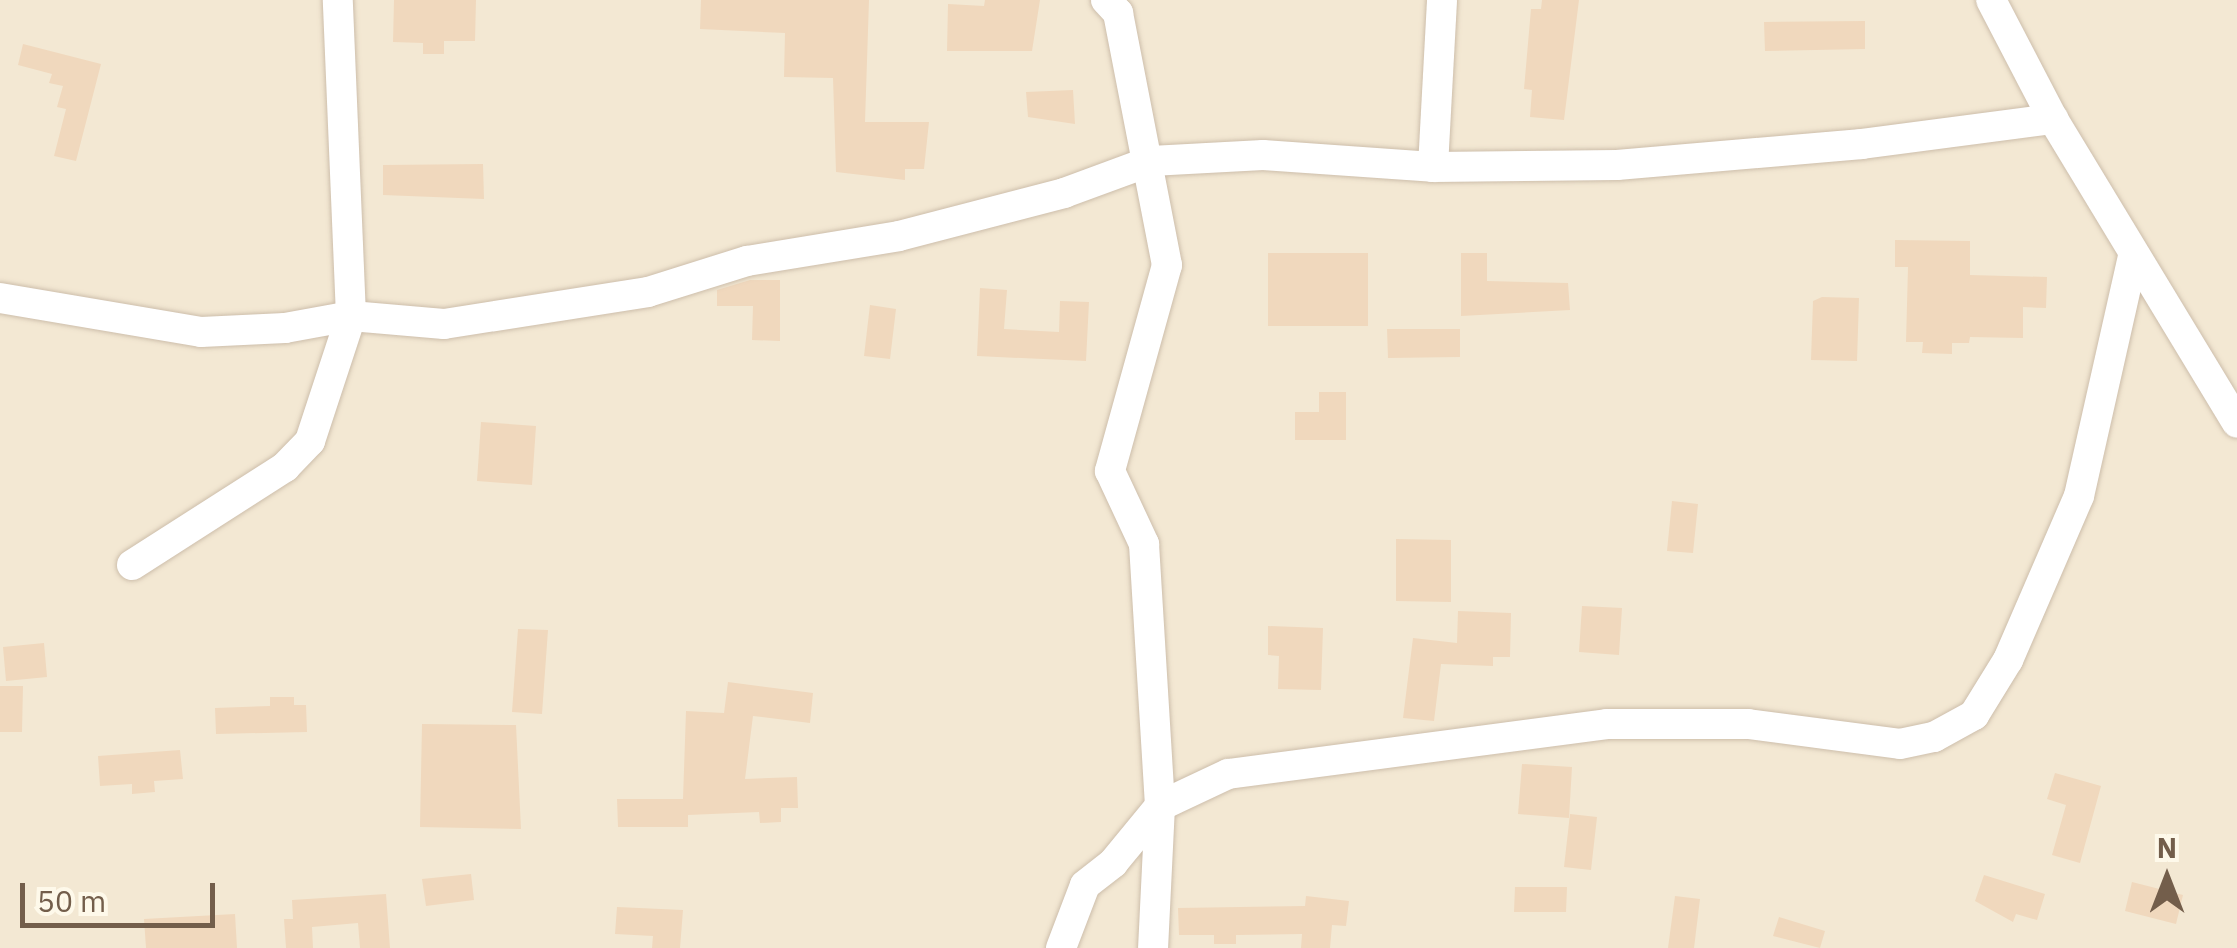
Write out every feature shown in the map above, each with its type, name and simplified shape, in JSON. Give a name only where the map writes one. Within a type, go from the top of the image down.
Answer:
[{"type":"street","points":[[132,565],[300,454],[350,316],[338,0]]},
{"type":"street","points":[[1106,0],[1118,13],[1152,161],[1167,265],[1110,470],[1144,544],[1160,806],[1153,948]]},
{"type":"street","points":[[1434,167],[1442,0]]},
{"type":"street","points":[[1991,0],[2053,119],[2237,422]]},
{"type":"street","points":[[0,298],[201,332],[286,328],[350,316],[444,324],[648,292],[747,261],[899,236],[1064,193],[1152,161],[1320,156],[1434,167],[1617,164],[1862,144],[2053,119]]},
{"type":"street","points":[[1061,948],[1084,885],[1113,863],[1160,806],[1228,774],[1607,724],[1748,724],[1900,744],[1934,737],[1974,715],[2008,660],[2079,496],[2133,256]]},
{"type":"shaded area","points":[[0,0],[2237,0],[2237,948],[0,948]]},
{"type":"building","points":[[394,0],[476,0],[475,41],[444,41],[444,54],[423,54],[423,43],[393,42]]},
{"type":"building","points":[[701,0],[869,0],[865,122],[929,122],[924,169],[905,169],[905,180],[836,172],[833,78],[784,77],[785,33],[700,29]]},
{"type":"building","points":[[985,0],[1040,0],[1032,51],[947,51],[948,4],[984,6]]},
{"type":"building","points":[[1542,0],[1579,0],[1564,120],[1530,117],[1532,90],[1524,89],[1531,9],[1541,9]]},
{"type":"building","points":[[1865,21],[1865,49],[1765,51],[1764,22]]},
{"type":"building","points":[[23,44],[101,64],[76,161],[54,156],[66,109],[57,107],[63,86],[49,83],[52,74],[18,65]]},
{"type":"building","points":[[1073,90],[1075,124],[1028,117],[1026,92]]},
{"type":"building","points":[[483,164],[484,199],[383,195],[383,165]]},
{"type":"building","points":[[1895,240],[1970,241],[1970,275],[2047,277],[2046,308],[2023,307],[2023,338],[1970,337],[1969,343],[1952,343],[1952,354],[1922,353],[1923,342],[1906,342],[1908,267],[1895,267]]},
{"type":"building","points":[[1268,253],[1368,253],[1368,326],[1268,326]]},
{"type":"building","points":[[1461,253],[1487,253],[1487,281],[1568,283],[1570,310],[1461,316]]},
{"type":"building","points":[[750,280],[780,280],[780,341],[752,340],[753,306],[717,306],[717,290]]},
{"type":"building","points":[[980,288],[1007,290],[1004,329],[1059,332],[1060,301],[1089,302],[1086,361],[977,356]]},
{"type":"building","points":[[1822,297],[1859,298],[1857,361],[1811,360],[1813,301]]},
{"type":"building","points":[[870,305],[896,309],[890,359],[864,356]]},
{"type":"building","points":[[1387,329],[1460,329],[1460,357],[1388,358]]},
{"type":"building","points":[[1319,392],[1346,392],[1346,440],[1295,440],[1295,412],[1319,412]]},
{"type":"building","points":[[481,422],[536,426],[532,485],[477,481]]},
{"type":"building","points":[[1672,501],[1698,504],[1693,553],[1667,551]]},
{"type":"building","points":[[1396,539],[1451,540],[1451,602],[1396,601]]},
{"type":"building","points":[[1582,606],[1622,608],[1619,655],[1579,652]]},
{"type":"building","points":[[1458,611],[1511,613],[1510,657],[1493,657],[1493,666],[1441,664],[1434,721],[1403,718],[1413,638],[1457,643]]},
{"type":"building","points":[[1268,626],[1323,628],[1321,690],[1278,689],[1279,656],[1268,655]]},
{"type":"building","points":[[518,629],[548,630],[542,714],[512,712]]},
{"type":"building","points":[[44,643],[47,677],[6,681],[3,647]]},
{"type":"building","points":[[728,682],[813,693],[810,723],[753,716],[745,779],[797,777],[798,808],[781,808],[781,822],[760,823],[759,812],[688,815],[688,827],[618,827],[617,799],[683,799],[686,711],[724,713]]},
{"type":"building","points":[[0,686],[23,686],[22,732],[0,732]]},
{"type":"building","points":[[270,697],[294,697],[294,705],[306,705],[307,732],[216,734],[215,708],[270,706]]},
{"type":"building","points":[[422,724],[516,725],[521,829],[420,827]]},
{"type":"building","points":[[180,750],[183,779],[154,781],[155,792],[132,794],[132,784],[100,786],[98,756]]},
{"type":"building","points":[[1522,764],[1572,767],[1569,818],[1518,814]]},
{"type":"building","points":[[2055,773],[2101,786],[2080,863],[2052,855],[2066,805],[2047,799]]},
{"type":"building","points":[[1570,814],[1597,817],[1591,870],[1564,867]]},
{"type":"building","points":[[471,874],[474,900],[426,906],[422,879]]},
{"type":"building","points":[[1984,875],[2045,894],[2037,920],[2016,914],[2013,922],[1975,901]]},
{"type":"building","points":[[2132,882],[2183,895],[2176,924],[2125,911]]},
{"type":"building","points":[[1515,887],[1567,887],[1566,912],[1514,912]]},
{"type":"building","points":[[386,894],[390,948],[360,948],[358,923],[312,927],[313,948],[286,948],[284,919],[293,919],[292,900]]},
{"type":"building","points":[[1306,896],[1349,901],[1346,926],[1332,925],[1330,948],[1301,948],[1302,934],[1236,935],[1236,944],[1214,944],[1214,935],[1179,935],[1178,908],[1305,906]]},
{"type":"building","points":[[1675,896],[1700,899],[1694,948],[1668,948]]},
{"type":"building","points":[[617,907],[683,910],[680,948],[652,948],[653,936],[615,934]]},
{"type":"building","points":[[235,914],[237,948],[146,948],[144,919]]},
{"type":"building","points":[[1779,917],[1825,931],[1820,948],[1773,936]]}]
